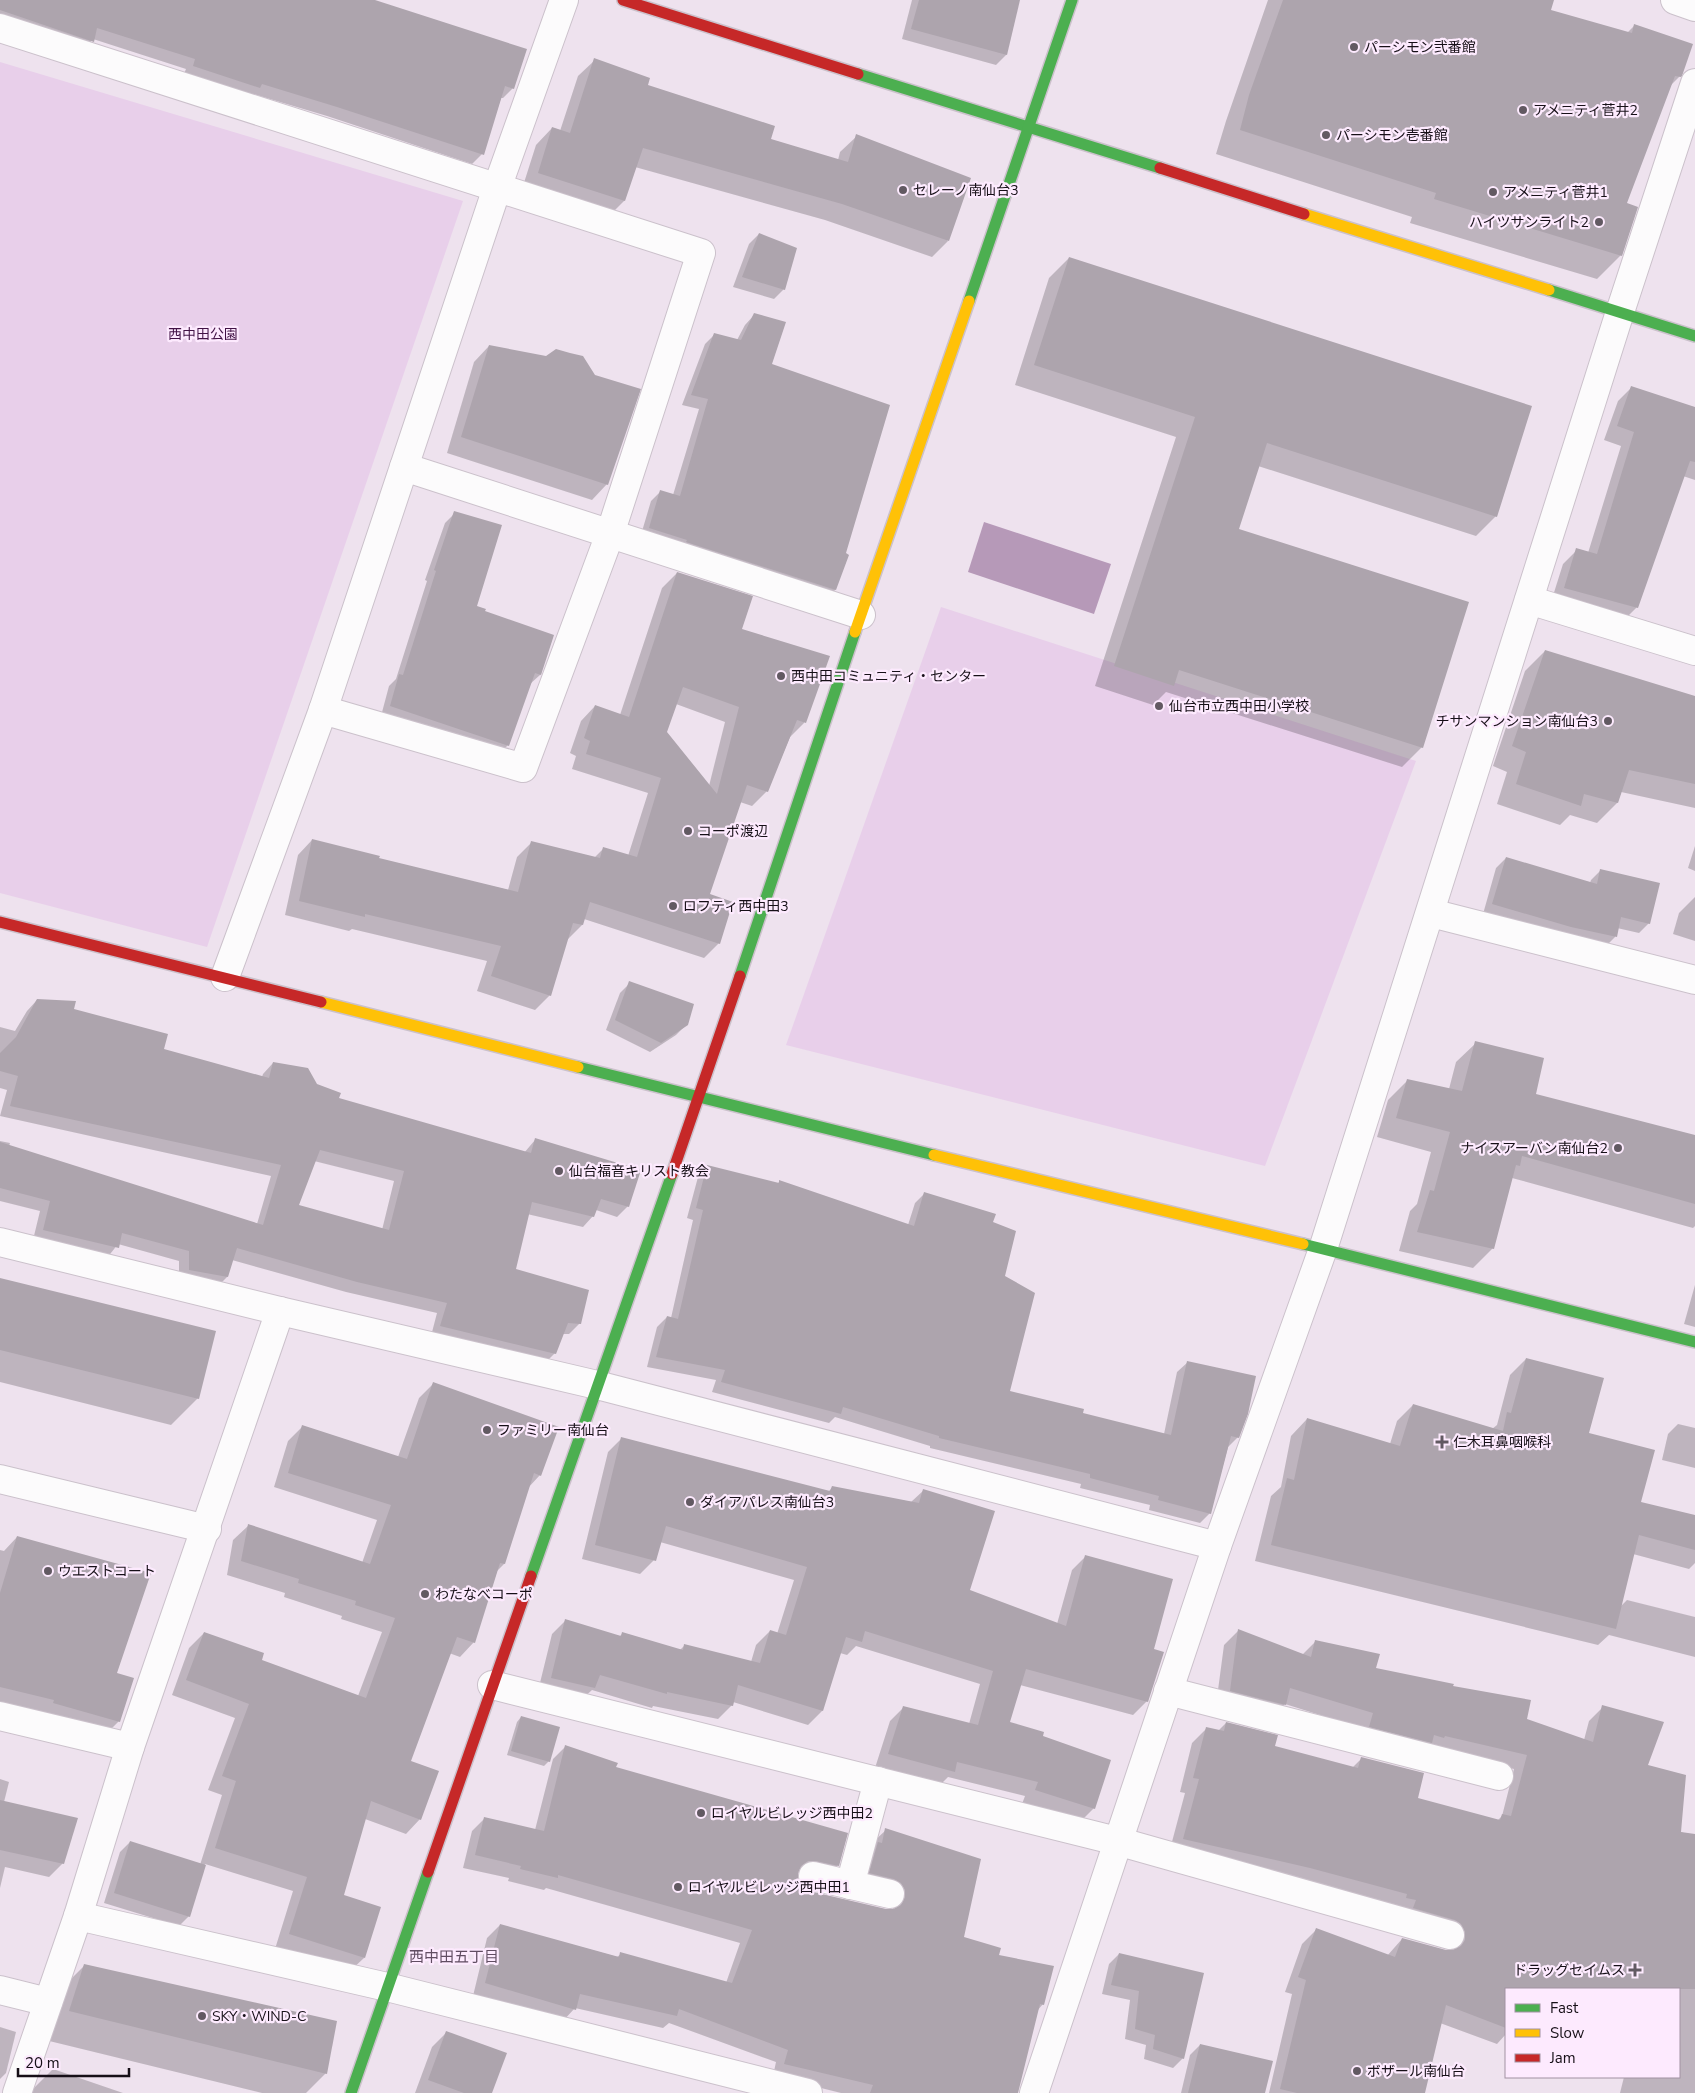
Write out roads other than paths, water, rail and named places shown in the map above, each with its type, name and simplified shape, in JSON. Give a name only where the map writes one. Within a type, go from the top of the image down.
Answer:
[{"type":"street","points":[[225,977],[323,710],[497,188],[564,0]]},
{"type":"street","points":[[623,0],[1695,336]]},
{"type":"street","points":[[351,2093],[698,1098],[1072,0]]},
{"type":"street","points":[[1675,0],[1695,7]]},
{"type":"street","points":[[0,28],[701,253],[610,534],[523,768],[323,710]]},
{"type":"street","points":[[1034,2093],[1217,1546],[1323,1249],[1620,312],[1695,83]]},
{"type":"street","points":[[404,467],[861,615]]},
{"type":"street","points":[[1529,600],[1695,651]]},
{"type":"street","points":[[1430,913],[1695,980]]},
{"type":"street","points":[[0,922],[225,977],[698,1098],[1323,1249],[1695,1342]]},
{"type":"street","points":[[0,1242],[280,1311],[597,1385],[1217,1546]]},
{"type":"street","points":[[17,2093],[78,1916],[130,1747],[280,1311]]},
{"type":"street","points":[[0,1479],[206,1529]]},
{"type":"street","points":[[492,1685],[1117,1841],[1450,1935]]},
{"type":"street","points":[[1168,1691],[1499,1776]]},
{"type":"street","points":[[0,1716],[130,1747]]},
{"type":"street","points":[[850,1885],[878,1781]]},
{"type":"street","points":[[813,1876],[890,1894]]},
{"type":"street","points":[[78,1916],[387,1987],[808,2093]]},
{"type":"street","points":[[0,1990],[48,2002]]},
{"type":"place","name":"パーシモン弐番館","points":[[1354,47]]},
{"type":"place","name":"アメニティ菅井2","points":[[1523,110]]},
{"type":"place","name":"パーシモン壱番館","points":[[1326,135]]},
{"type":"place","name":"セレーノ南仙台3","points":[[903,190]]},
{"type":"place","name":"アメニティ菅井1","points":[[1493,192]]},
{"type":"place","name":"ハイツサンライト2","points":[[1599,222]]},
{"type":"place","name":"西中田コミュニティ・センター","points":[[781,676]]},
{"type":"place","name":"仙台市立西中田小学校","points":[[1159,706]]},
{"type":"place","name":"チサンマンション南仙台3","points":[[1608,721]]},
{"type":"place","name":"コーポ渡辺","points":[[688,831]]},
{"type":"place","name":"ロフティ西中田3","points":[[673,906]]},
{"type":"place","name":"ナイスアーバン南仙台2","points":[[1618,1148]]},
{"type":"place","name":"仙台福音キリスト教会","points":[[559,1171]]},
{"type":"place","name":"ファミリー南仙台","points":[[487,1430]]},
{"type":"place","name":"仁木耳鼻咽喉科","points":[[1442,1442]]},
{"type":"place","name":"ダイアパレス南仙台3","points":[[690,1502]]},
{"type":"place","name":"ウエストコート","points":[[48,1571]]},
{"type":"place","name":"わたなべコーポ","points":[[425,1594]]},
{"type":"place","name":"ロイヤルビレッジ西中田2","points":[[701,1813]]},
{"type":"place","name":"ロイヤルビレッジ西中田1","points":[[678,1887]]},
{"type":"place","name":"ドラッグセイムス","points":[[1635,1970]]},
{"type":"place","name":"SKY・WIND-C","points":[[202,2016]]},
{"type":"place","name":"ボザール南仙台","points":[[1357,2071]]},
{"type":"district","name":"西中田五丁目","points":[[454,1957]]},
{"type":"park label","name":"西中田公園","points":[[203,334]]}]
